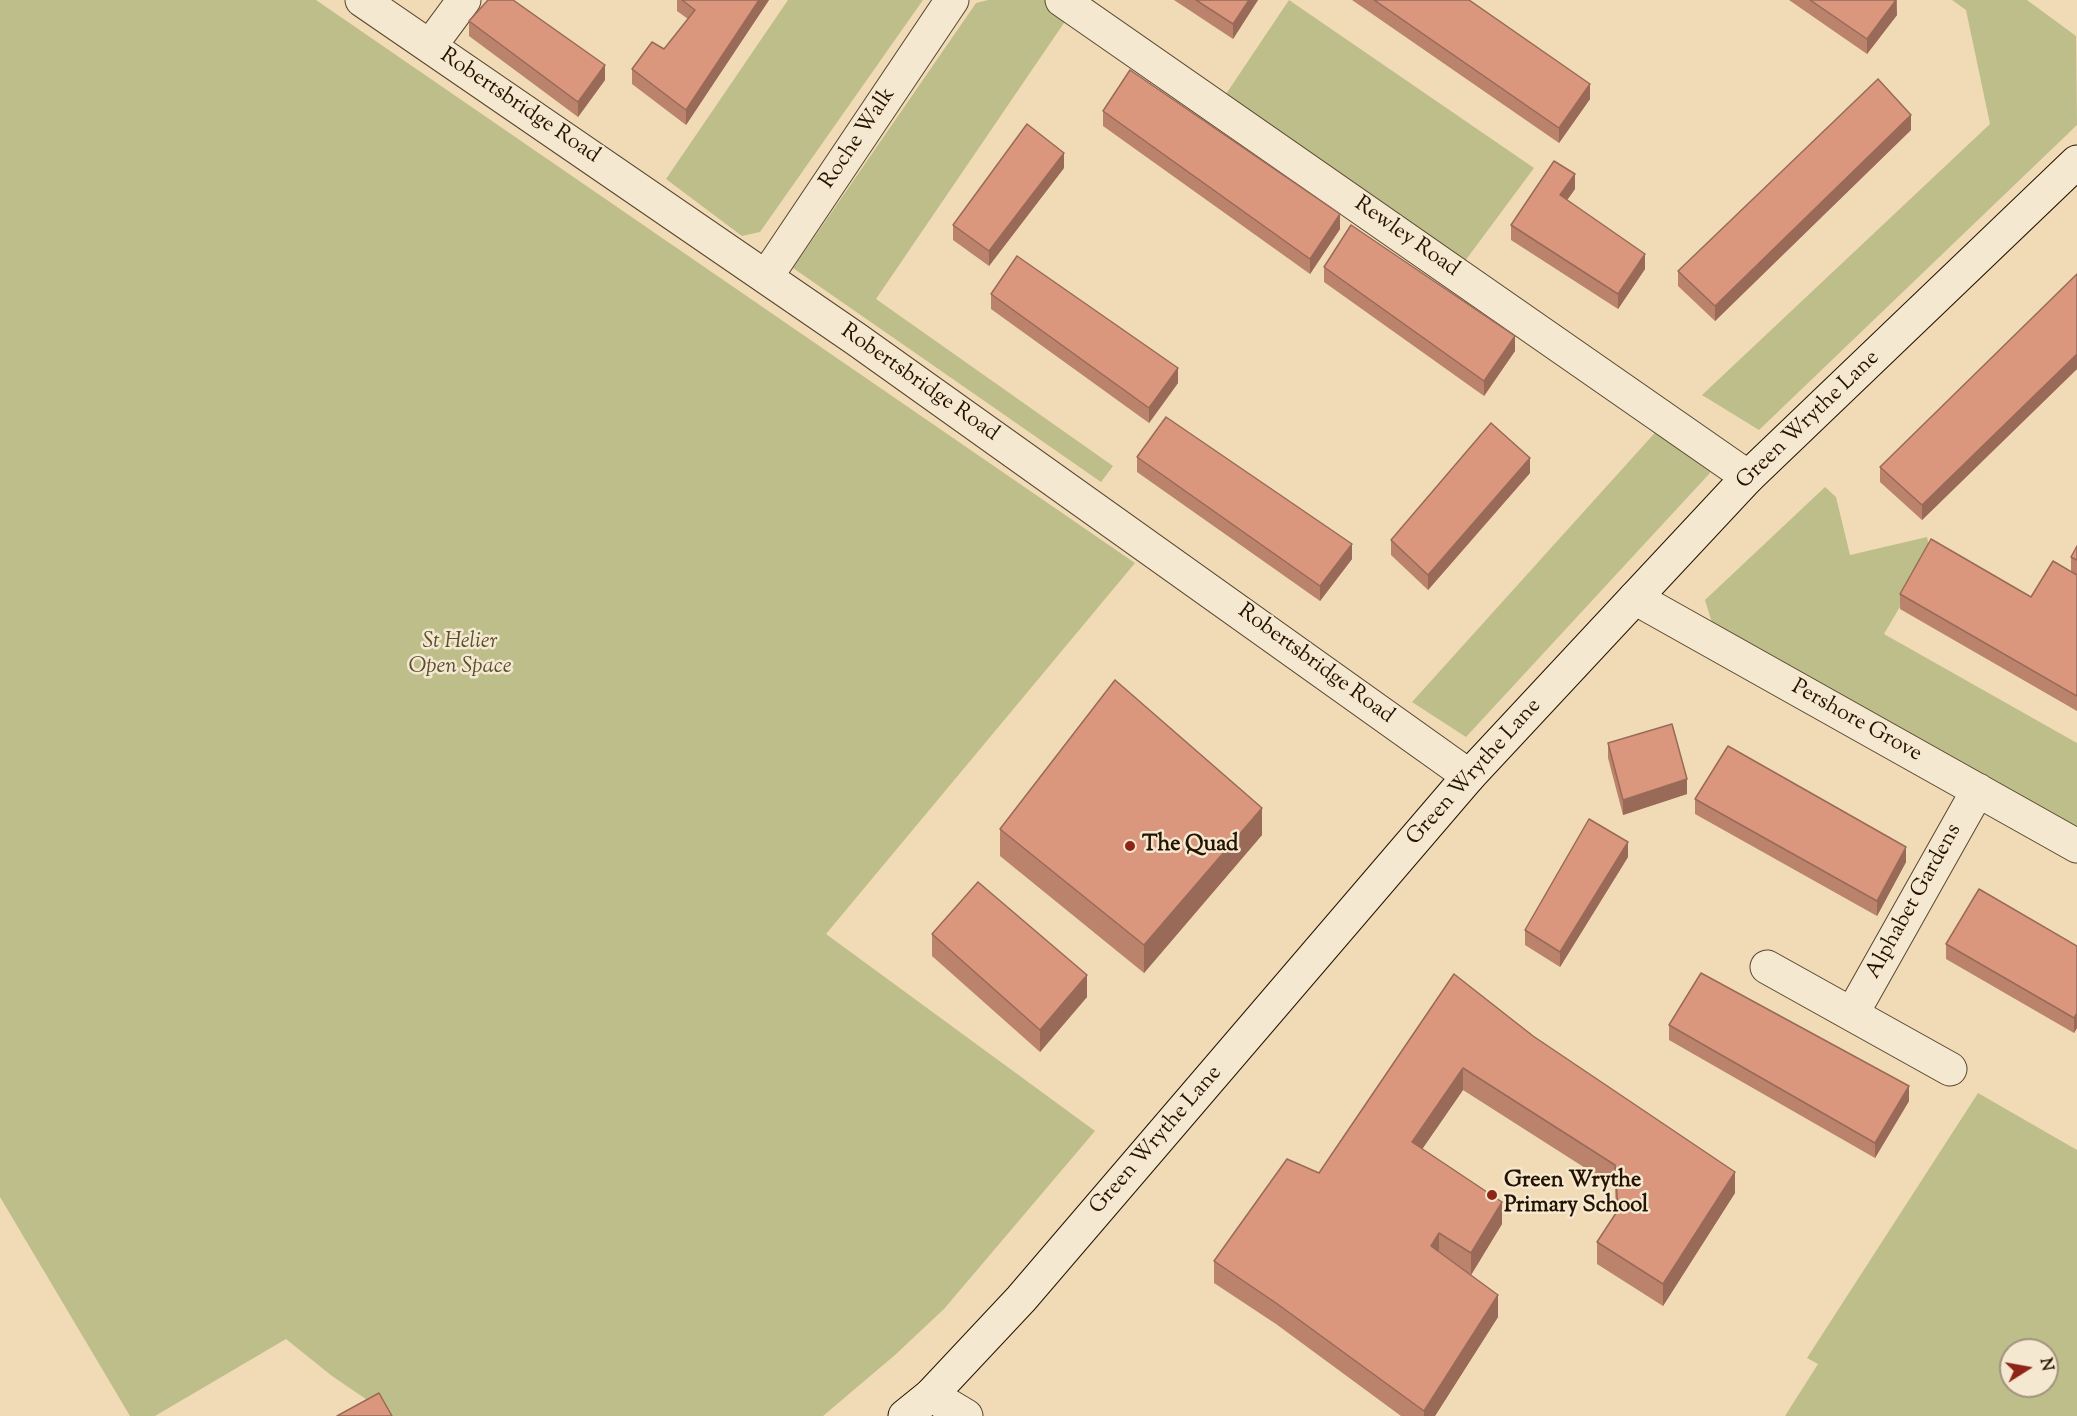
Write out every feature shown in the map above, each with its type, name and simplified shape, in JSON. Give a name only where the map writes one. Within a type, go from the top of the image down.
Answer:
[{"type":"street","name":"Robertsbridge Road","points":[[362,0],[866,345],[1470,776]]},
{"type":"street","points":[[430,46],[464,0]]},
{"type":"street","name":"Roche Walk","points":[[766,277],[952,0]]},
{"type":"street","name":"Rewley Road","points":[[1062,0],[1749,477]]},
{"type":"street","name":"Green Wrythe Lane","points":[[905,1416],[931,1395],[1060,1254],[1470,776],[1635,598],[1749,477],[2077,162]]},
{"type":"street","name":"Pershore Grove","points":[[1635,598],[2077,846]]},
{"type":"street","name":"Alphabet Gardens","points":[[1852,1014],[1978,790]]},
{"type":"street","points":[[1767,967],[1950,1069]]},
{"type":"street","points":[[931,1395],[966,1416]]},
{"type":"green space","name":"St Helier Open Space","points":[[0,0],[316,0],[1135,563],[826,934],[1095,1131],[944,1309],[895,1355],[823,1416],[391,1416],[332,1376],[286,1339],[155,1416],[130,1416],[0,1197]]},
{"type":"green space","points":[[788,0],[923,0],[760,232],[742,236],[666,179]]},
{"type":"green space","points":[[988,0],[1046,0],[1068,17],[876,299],[1113,466],[1101,482],[793,268],[976,3]]},
{"type":"green space","points":[[1289,0],[1534,168],[1465,261],[1224,97]]},
{"type":"green space","points":[[1952,0],[2027,0],[2076,36],[2077,125],[1759,430],[1702,395],[1990,124],[1966,10]]},
{"type":"green space","points":[[1661,426],[1709,460],[1710,473],[1466,737],[1412,702]]},
{"type":"green space","points":[[1825,487],[1836,497],[1850,555],[1927,537],[1931,554],[1884,634],[2077,743],[2077,830],[1712,623],[1705,600]]},
{"type":"green space","points":[[1978,1093],[2077,1150],[2077,1416],[1785,1416],[1818,1364],[1807,1358]]},
{"type":"building","points":[[488,0],[513,0],[605,65],[578,102],[469,21]]},
{"type":"building","points":[[682,0],[759,0],[686,110],[632,69],[652,42],[664,49],[695,10]]},
{"type":"building","points":[[1196,0],[1249,0],[1233,24]]},
{"type":"building","points":[[1374,0],[1469,0],[1590,84],[1559,128]]},
{"type":"building","points":[[1810,0],[1896,0],[1867,39]]},
{"type":"building","points":[[1130,70],[1340,214],[1310,259],[1103,111]]},
{"type":"building","points":[[1878,79],[1911,115],[1715,306],[1678,271]]},
{"type":"building","points":[[1027,124],[1064,153],[989,251],[953,225]]},
{"type":"building","points":[[1554,161],[1575,174],[1560,195],[1645,254],[1618,294],[1511,225]]},
{"type":"building","points":[[1351,225],[1515,336],[1484,381],[1324,267]]},
{"type":"building","points":[[1017,256],[1178,368],[1149,408],[991,294]]},
{"type":"building","points":[[2077,274],[2077,354],[1922,505],[1880,467]]},
{"type":"building","points":[[1166,417],[1352,544],[1320,586],[1137,457]]},
{"type":"building","points":[[1491,423],[1530,458],[1428,575],[1391,540]]},
{"type":"building","points":[[1931,539],[2031,597],[2053,561],[2077,575],[2077,696],[1900,594]]},
{"type":"building","points":[[2077,546],[2077,560],[2071,557]]},
{"type":"building","name":"The Quad","points":[[1115,680],[1262,808],[1144,945],[1000,829]]},
{"type":"building","points":[[1672,724],[1687,779],[1623,800],[1608,743]]},
{"type":"building","points":[[1728,746],[1906,847],[1877,901],[1695,799]]},
{"type":"building","points":[[1589,819],[1628,842],[1560,952],[1525,930]]},
{"type":"building","points":[[978,882],[1087,975],[1040,1030],[932,934]]},
{"type":"building","points":[[1979,889],[2077,946],[2077,1013],[2074,1018],[1946,944]]},
{"type":"building","points":[[1701,973],[1909,1086],[1875,1143],[1669,1025]]},
{"type":"building","points":[[1454,974],[1533,1036],[1735,1172],[1663,1284],[1597,1242],[1618,1210],[1615,1165],[1463,1068],[1412,1142],[1502,1202],[1471,1253],[1439,1233],[1431,1246],[1498,1295],[1424,1411],[1276,1303],[1214,1261],[1287,1159],[1319,1173]]},
{"type":"building","points":[[379,1393],[392,1416],[337,1416]]},
{"type":"place","name":"The Quad","points":[[1130,846]]},
{"type":"place","name":"Green Wrythe Primary School","points":[[1492,1195]]}]
